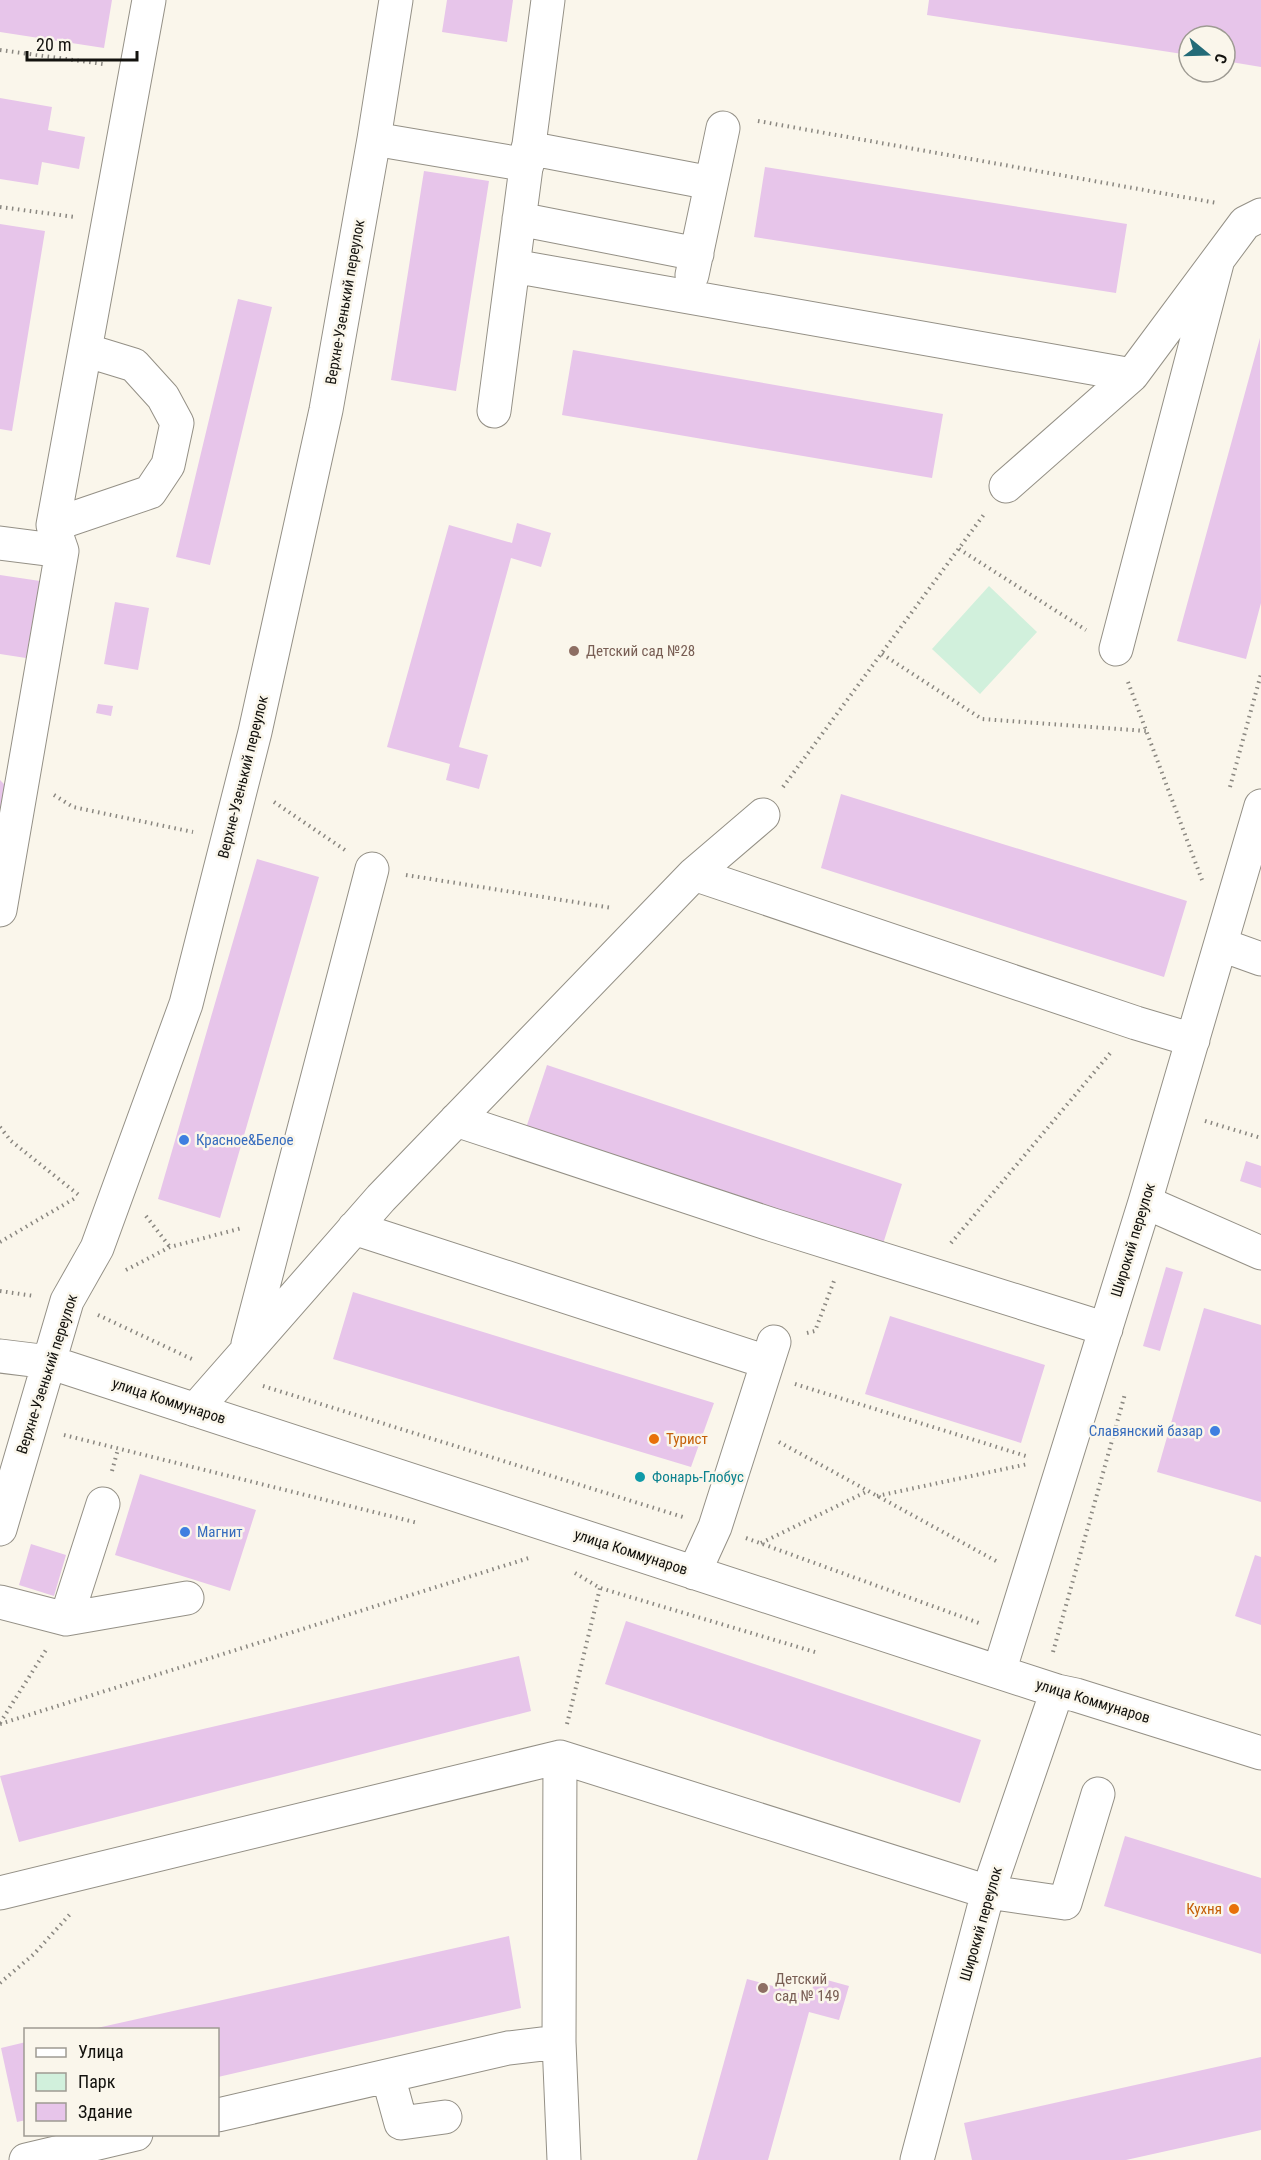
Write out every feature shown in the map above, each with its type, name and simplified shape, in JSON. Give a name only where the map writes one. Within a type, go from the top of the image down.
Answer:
[{"type":"street","points":[[0,910],[23,776],[85,350],[149,0]]},
{"type":"street","name":"Верхне-Узенький переулок","points":[[0,1529],[67,1301],[97,1248],[186,1004],[243,781],[326,410],[396,0]]},
{"type":"street","points":[[494,411],[548,0]]},
{"type":"street","points":[[688,297],[723,128]]},
{"type":"street","points":[[374,139],[527,156],[711,183]]},
{"type":"street","points":[[519,219],[697,254]]},
{"type":"street","points":[[1006,486],[1132,375],[1253,219]]},
{"type":"street","points":[[1116,649],[1217,263]]},
{"type":"street","points":[[513,266],[1132,375]]},
{"type":"street","points":[[0,543],[57,538],[150,492],[168,465],[177,423],[163,397],[134,365],[85,350]]},
{"type":"street","name":"Широкий переулок","points":[[999,1672],[1173,1112],[1261,806]]},
{"type":"street","points":[[195,1410],[354,1228],[456,1120],[694,874],[763,814]]},
{"type":"street","points":[[236,1363],[281,1218],[372,869]]},
{"type":"street","points":[[694,874],[1136,1023],[1193,1040]]},
{"type":"street","points":[[1221,945],[1261,959]]},
{"type":"street","points":[[456,1120],[847,1248],[1106,1329]]},
{"type":"street","points":[[1145,1202],[1261,1253]]},
{"type":"street","points":[[354,1228],[768,1359],[715,1527],[694,1573]]},
{"type":"street","name":"улица Коммунаров","points":[[0,1356],[49,1362],[1057,1691],[1261,1754]]},
{"type":"street","points":[[66,1618],[103,1504]]},
{"type":"street","points":[[0,1602],[66,1618],[187,1598]]},
{"type":"street","name":"Широкий переулок","points":[[917,2160],[988,1892],[1057,1691]]},
{"type":"street","points":[[560,1757],[559,2042],[564,2160]]},
{"type":"street","points":[[0,1893],[560,1757],[988,1892],[1065,1903],[1098,1794]]},
{"type":"street","points":[[219,2115],[508,2048],[559,2042]]},
{"type":"street","points":[[388,2076],[401,2123],[445,2117]]},
{"type":"street","points":[[26,2160],[128,2136]]},
{"type":"path","points":[[0,50],[136,68]]},
{"type":"path","points":[[723,128],[741,118],[1235,206],[1253,219]]},
{"type":"path","points":[[0,207],[108,221]]},
{"type":"path","points":[[763,814],[1006,486]]},
{"type":"path","points":[[959,549],[1116,649],[1203,884]]},
{"type":"path","points":[[882,654],[982,719],[1146,731]]},
{"type":"path","points":[[23,776],[73,807],[228,840]]},
{"type":"path","points":[[243,781],[372,869],[654,915]]},
{"type":"path","points":[[925,1273],[1136,1023]]},
{"type":"path","points":[[1173,1112],[1261,1138]]},
{"type":"path","points":[[0,1127],[3,1135],[80,1196],[109,1214]]},
{"type":"path","points":[[0,1242],[80,1196]]},
{"type":"path","points":[[119,1274],[170,1247],[281,1218]]},
{"type":"path","points":[[768,1359],[815,1330],[847,1248]]},
{"type":"path","points":[[0,1292],[67,1301],[236,1363],[715,1527],[1054,1650]]},
{"type":"path","points":[[768,1359],[1030,1458]]},
{"type":"path","points":[[747,1424],[1000,1563]]},
{"type":"path","points":[[30,1426],[428,1525]]},
{"type":"path","points":[[877,1496],[1029,1464]]},
{"type":"path","points":[[760,1543],[869,1491]]},
{"type":"path","points":[[0,1723],[543,1553]]},
{"type":"path","points":[[560,1757],[600,1588]]},
{"type":"path","points":[[0,1723],[66,1618]]},
{"type":"path","points":[[0,1983],[34,1954],[74,1910]]},
{"type":"green space","points":[[989,586],[1037,632],[980,694],[932,649]]},
{"type":"building","points":[[0,0],[112,0],[104,48],[0,32]]},
{"type":"building","points":[[447,0],[513,0],[507,42],[442,32]]},
{"type":"building","points":[[929,0],[1261,0],[1261,67],[1237,63],[1237,24],[1177,24],[1177,53],[927,15]]},
{"type":"building","points":[[0,98],[52,107],[48,130],[85,137],[79,169],[42,162],[38,185],[0,179]]},
{"type":"building","points":[[765,167],[1127,224],[1116,293],[754,237]]},
{"type":"building","points":[[424,171],[489,181],[456,391],[391,380]]},
{"type":"building","points":[[0,224],[45,231],[12,431],[0,429]]},
{"type":"building","points":[[238,299],[272,307],[210,565],[176,557]]},
{"type":"building","points":[[1260,338],[1261,603],[1246,659],[1177,641]]},
{"type":"building","points":[[573,350],[943,414],[932,478],[562,415]]},
{"type":"building","points":[[517,523],[551,533],[541,567],[511,558],[459,747],[488,755],[479,789],[446,780],[450,764],[387,747],[449,525],[512,543]]},
{"type":"building","points":[[0,575],[40,581],[26,658],[0,654]]},
{"type":"building","points":[[115,602],[149,608],[138,670],[104,664]]},
{"type":"building","points":[[98,704],[113,706],[111,716],[96,713]]},
{"type":"building","points":[[0,780],[5,785],[0,817]]},
{"type":"building","points":[[841,794],[1187,901],[1164,977],[821,868]]},
{"type":"building","points":[[257,859],[319,877],[220,1218],[158,1199]]},
{"type":"building","points":[[547,1065],[902,1184],[882,1247],[526,1128]]},
{"type":"building","points":[[1246,1161],[1261,1166],[1261,1188],[1240,1181]]},
{"type":"building","points":[[1166,1267],[1183,1272],[1160,1351],[1143,1346]]},
{"type":"building","points":[[353,1292],[714,1403],[691,1467],[333,1359]]},
{"type":"building","name":"Славянский базар","points":[[1204,1308],[1261,1325],[1261,1502],[1157,1472]]},
{"type":"building","points":[[890,1316],[1045,1365],[1021,1443],[865,1394]]},
{"type":"building","name":"Магнит","points":[[140,1474],[256,1510],[230,1591],[115,1555]]},
{"type":"building","points":[[31,1544],[66,1555],[54,1596],[19,1585]]},
{"type":"building","points":[[1255,1555],[1261,1557],[1261,1625],[1235,1616]]},
{"type":"building","points":[[626,1621],[981,1740],[960,1803],[605,1684]]},
{"type":"building","points":[[519,1656],[531,1711],[19,1842],[0,1776]]},
{"type":"building","points":[[1125,1836],[1261,1878],[1261,1954],[1104,1906]]},
{"type":"building","points":[[509,1936],[521,2008],[219,2077],[219,2028],[97,2028]]},
{"type":"building","points":[[816,1977],[849,1986],[839,2020],[809,2012],[768,2160],[697,2160],[747,1979],[810,1996]]},
{"type":"building","points":[[24,2042],[24,2120],[17,2122],[1,2048]]},
{"type":"building","points":[[1261,2057],[1261,2130],[1126,2160],[972,2160],[964,2123]]},
{"type":"place","name":"Детский сад №28","points":[[574,651]]},
{"type":"place","name":"Красное&Белое","points":[[184,1140]]},
{"type":"place","name":"Славянский базар","points":[[1215,1431]]},
{"type":"place","name":"Турист","points":[[654,1439]]},
{"type":"place","name":"Фонарь-Глобус","points":[[640,1477]]},
{"type":"place","name":"Магнит","points":[[185,1532]]},
{"type":"place","name":"Кухня","points":[[1234,1909]]},
{"type":"place","name":"Детский сад № 149","points":[[763,1988]]}]
